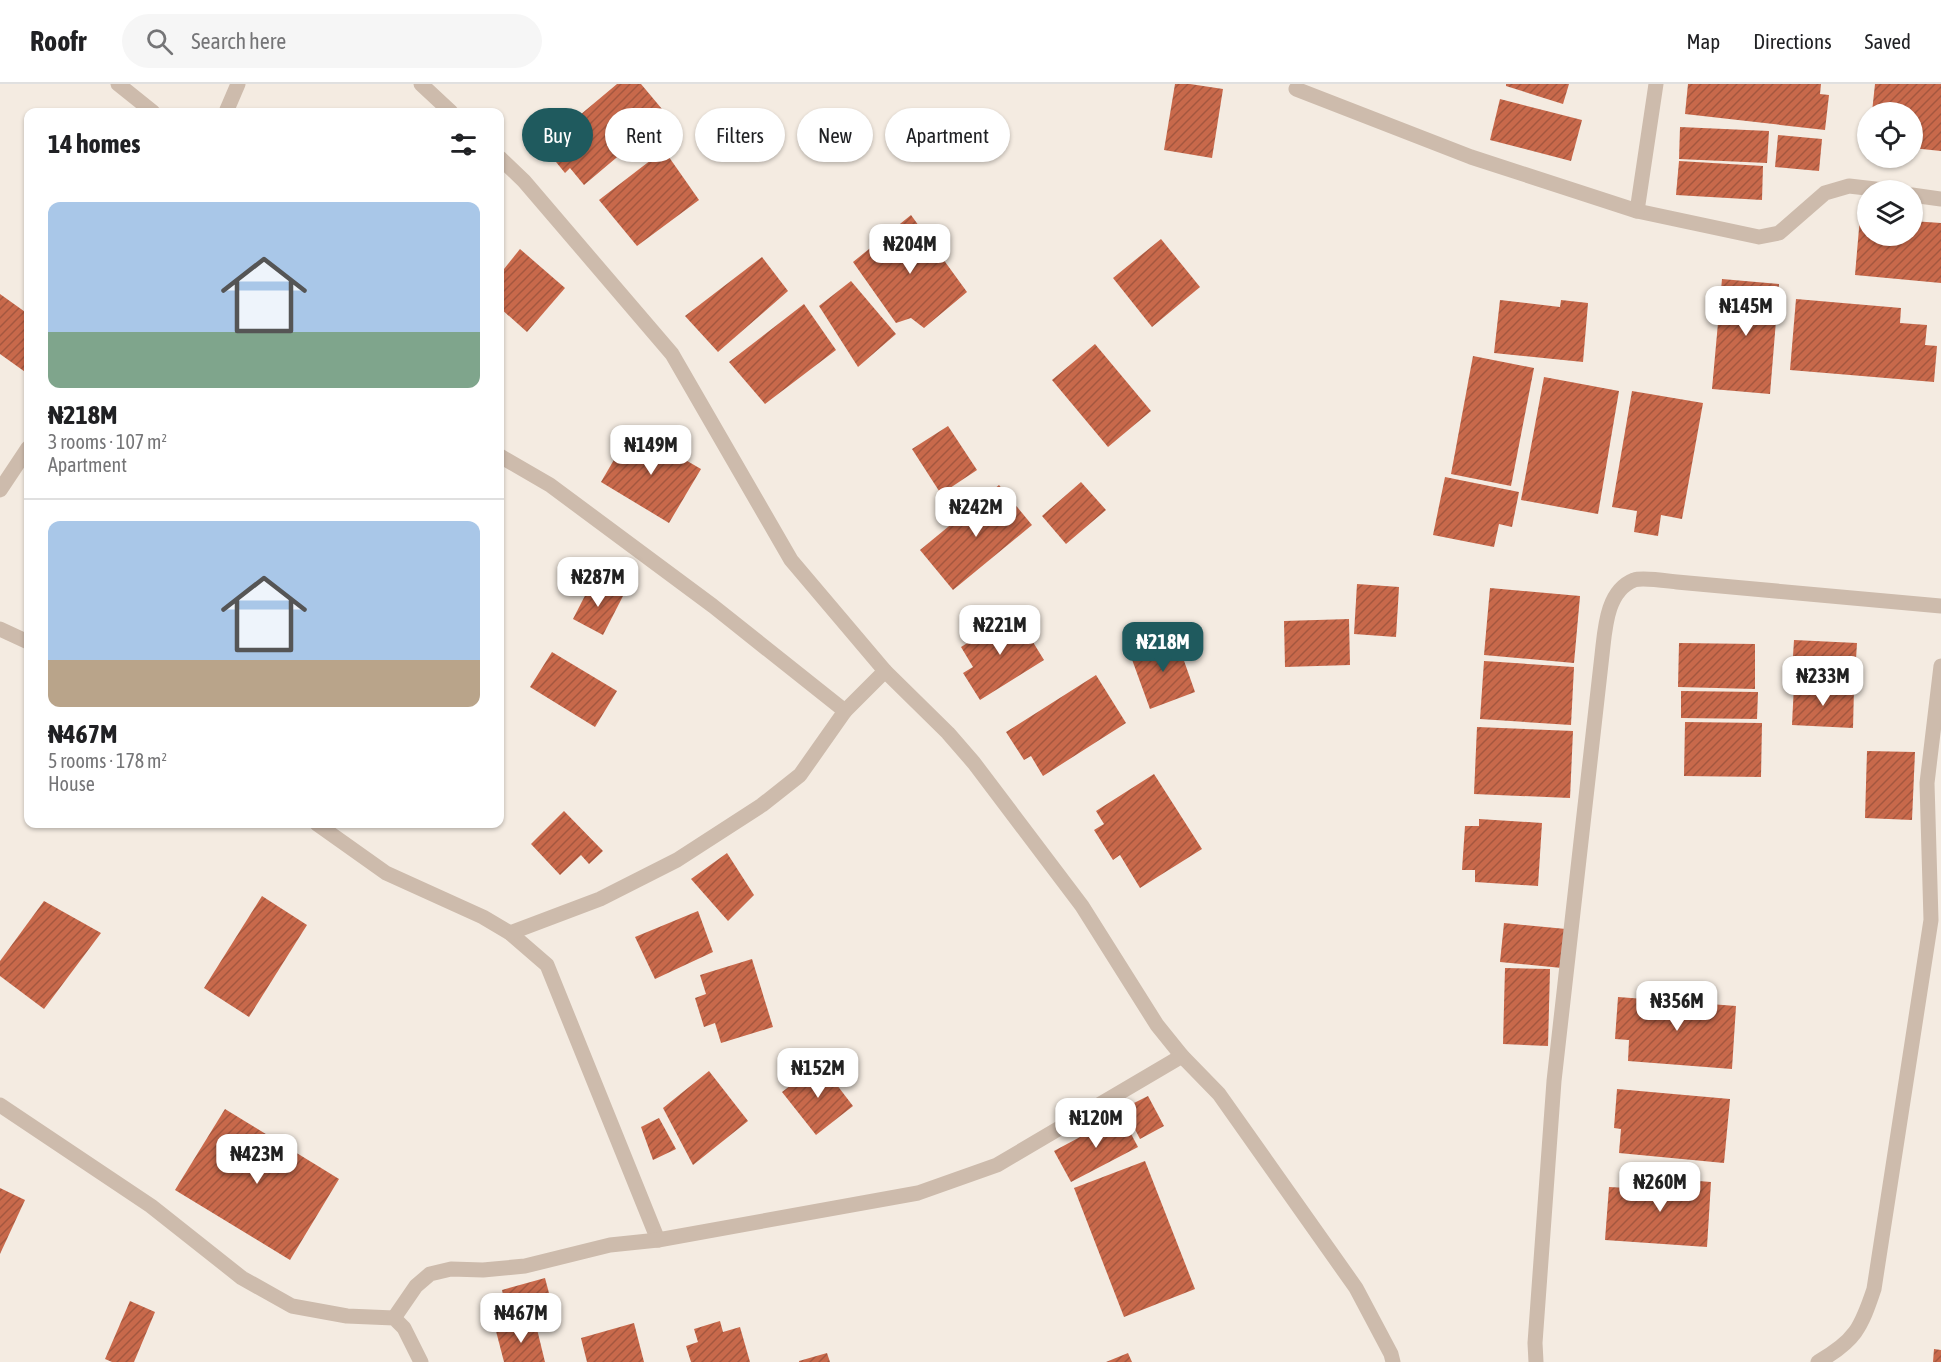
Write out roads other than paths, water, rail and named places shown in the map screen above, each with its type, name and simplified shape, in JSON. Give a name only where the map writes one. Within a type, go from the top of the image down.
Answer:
[{"type":"street","points":[[118,84],[148,108]]},
{"type":"street","points":[[228,108],[238,84]]},
{"type":"street","points":[[420,84],[447,108]]},
{"type":"street","points":[[1637,212],[1656,84]]},
{"type":"street","points":[[1296,88],[1471,157],[1637,212],[1759,237],[1779,232],[1825,192],[1849,186],[1857,187]]},
{"type":"street","points":[[504,162],[524,181],[672,354],[791,560],[885,671],[948,733],[1082,906],[1157,1025],[1182,1056],[1220,1094],[1356,1288],[1393,1362]]},
{"type":"street","points":[[1923,197],[1941,199]]},
{"type":"street","points":[[0,490],[24,454]]},
{"type":"street","points":[[504,458],[550,485],[712,606],[845,711]]},
{"type":"street","points":[[1536,1362],[1535,1343],[1554,1081],[1607,615],[1619,591],[1635,580],[1941,606]]},
{"type":"street","points":[[0,629],[24,640]]},
{"type":"street","points":[[1818,1362],[1840,1350],[1863,1323],[1874,1289],[1936,921],[1927,783],[1941,666]]},
{"type":"street","points":[[510,933],[600,898],[677,860],[762,805],[800,775],[845,711],[885,671]]},
{"type":"street","points":[[323,828],[386,873],[483,917],[510,933],[547,965],[658,1240]]},
{"type":"street","points":[[394,1318],[416,1286],[430,1275],[451,1269],[483,1270],[525,1266],[610,1245],[658,1240],[918,1193],[997,1165],[1182,1056]]},
{"type":"street","points":[[0,1105],[151,1206],[242,1278],[292,1306],[347,1316],[394,1318],[404,1328],[421,1362]]}]
